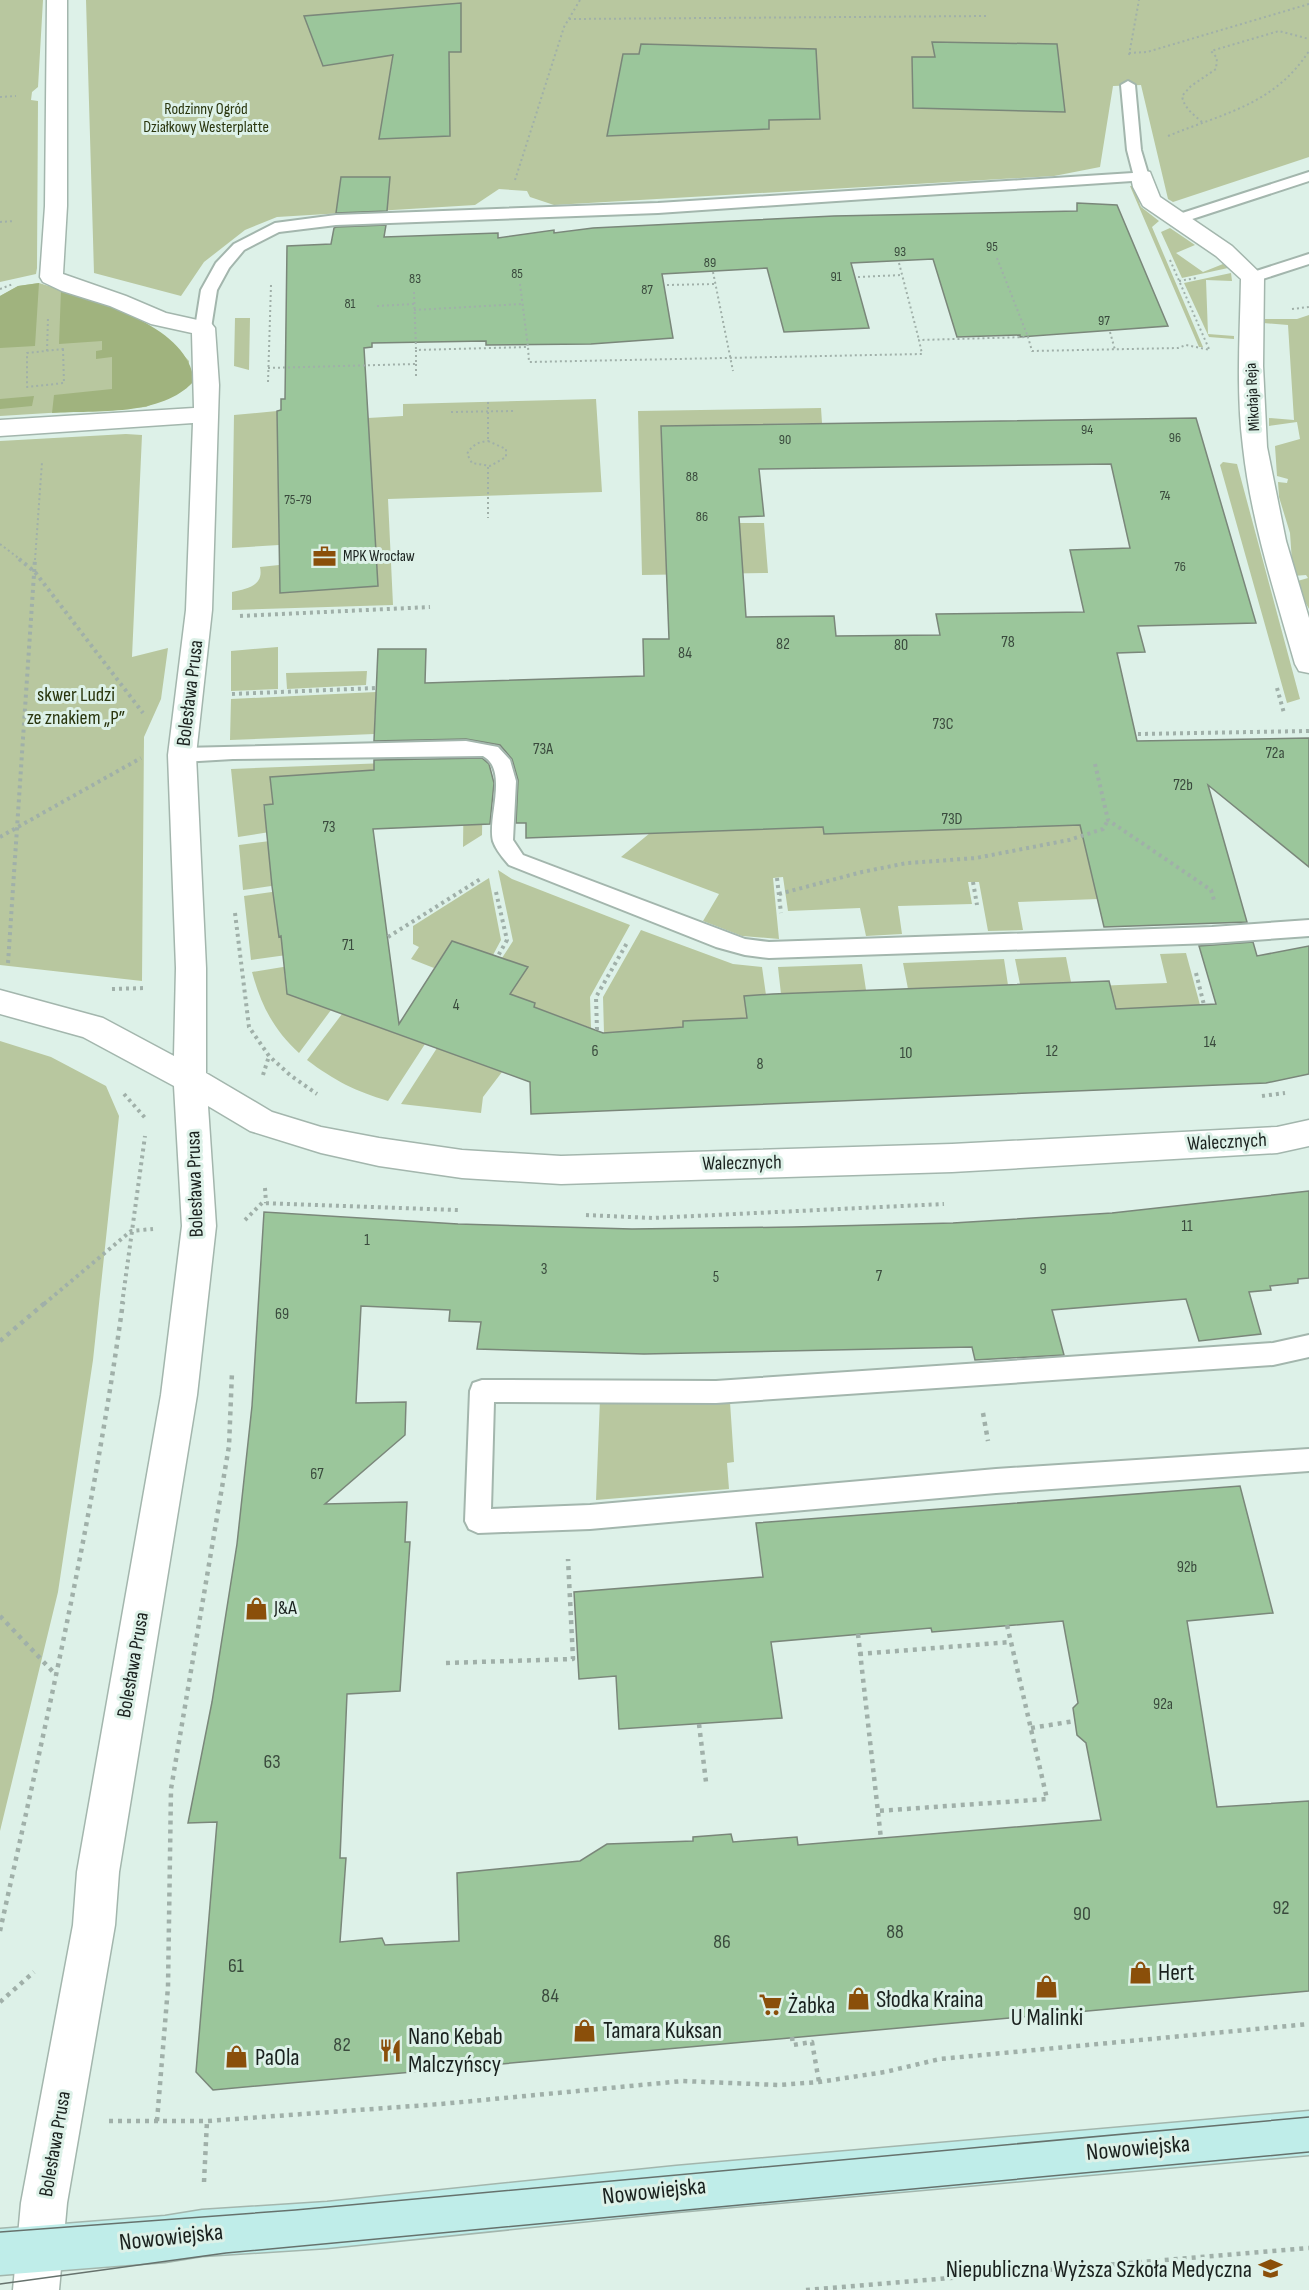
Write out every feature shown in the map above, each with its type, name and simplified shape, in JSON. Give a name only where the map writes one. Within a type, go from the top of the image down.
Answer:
[{"type":"street","points":[[57,0],[56,206],[51,277],[70,286],[118,301],[159,319],[203,328]]},
{"type":"street","points":[[1142,177],[1151,201],[1224,251],[1253,277]]},
{"type":"street","name":"Mikołaja Reja","points":[[1253,277],[1251,366],[1255,447],[1273,541],[1309,664]]},
{"type":"street","name":"Bolesława Prusa","points":[[25,2263],[44,2203],[94,1925],[98,1872],[179,1395],[199,1226],[190,1079],[191,968],[182,755],[198,628],[207,371],[203,328]]},
{"type":"street","points":[[0,428],[206,415]]},
{"type":"street","points":[[0,1002],[92,1028],[190,1079]]},
{"type":"street","name":"Walecznych","points":[[190,1079],[262,1122],[321,1140],[380,1152],[462,1164],[561,1170],[952,1158],[1277,1140],[1309,1133]]},
{"type":"street","name":"Nowowiejska","points":[[25,2263],[202,2233],[327,2225],[676,2188],[1309,2133]]},
{"type":"lane","points":[[203,328],[209,290],[222,266],[239,247],[275,228],[336,220],[658,208],[1142,177],[1132,137],[1128,86]]},
{"type":"lane","points":[[1178,219],[1309,176]]},
{"type":"lane","points":[[1253,277],[1309,259]]},
{"type":"lane","points":[[182,755],[223,752],[466,748],[494,753],[501,759],[506,776],[503,842],[516,860],[646,912],[745,947],[769,950],[1226,934],[1309,928]]},
{"type":"lane","points":[[1309,1346],[1273,1354],[716,1392],[482,1391],[478,1521],[590,1517],[996,1481],[1309,1460]]},
{"type":"path","points":[[515,180],[564,27],[580,0]]},
{"type":"path","points":[[1128,86],[1129,53],[1139,0]]},
{"type":"path","points":[[1129,53],[1147,52],[1309,4]]},
{"type":"path","points":[[569,19],[989,16]]},
{"type":"path","points":[[1202,122],[1184,106],[1182,96],[1186,87],[1209,76],[1216,69],[1217,58],[1211,51],[1279,31],[1309,39]]},
{"type":"path","points":[[1132,137],[1164,138],[1254,102],[1280,87],[1294,73],[1309,51]]},
{"type":"path","points":[[1178,219],[1156,230],[1210,350],[1211,357]]},
{"type":"path","points":[[997,258],[1032,351],[1178,348],[1186,345],[1210,350]]},
{"type":"path","points":[[520,284],[529,362],[922,354],[899,263]]},
{"type":"path","points":[[713,272],[733,371]]},
{"type":"path","points":[[858,277],[902,275]]},
{"type":"path","points":[[666,285],[715,284]]},
{"type":"path","points":[[268,382],[271,285]]},
{"type":"path","points":[[414,292],[416,378]]},
{"type":"path","points":[[377,306],[414,304]]},
{"type":"path","points":[[414,310],[522,304]]},
{"type":"path","points":[[1110,332],[1115,350]]},
{"type":"path","points":[[919,340],[1028,337]]},
{"type":"path","points":[[416,350],[528,347]]},
{"type":"path","points":[[63,349],[64,384],[46,385],[27,387],[27,352],[63,349]]},
{"type":"path","points":[[268,368],[416,364]]},
{"type":"path","points":[[488,402],[488,441]]},
{"type":"path","points":[[451,412],[515,411]]},
{"type":"path","points":[[488,441],[506,449],[506,457],[500,463],[488,467],[472,463],[467,454],[474,445],[488,441]]},
{"type":"path","points":[[8,964],[42,458]]},
{"type":"path","points":[[488,467],[488,518]]},
{"type":"path","points":[[0,544],[34,572],[144,714],[147,722]]},
{"type":"path","points":[[239,616],[430,607]]},
{"type":"path","points":[[223,752],[225,694],[376,688]]},
{"type":"path","points":[[1138,734],[1309,731]]},
{"type":"path","points":[[0,837],[149,754]]},
{"type":"path","points":[[779,894],[809,884],[873,869],[907,863],[976,858],[1069,840],[1103,829],[1108,820],[1095,764]]},
{"type":"path","points":[[1108,820],[1211,890],[1226,934]]},
{"type":"path","points":[[388,937],[482,878]]},
{"type":"path","points":[[494,883],[507,939],[498,956]]},
{"type":"path","points":[[235,908],[249,1027],[269,1056],[290,1075],[320,1095]]},
{"type":"path","points":[[597,1030],[597,997],[628,941]]},
{"type":"path","points":[[1195,971],[1204,1005]]},
{"type":"path","points":[[0,1931],[57,1675],[111,1388],[148,1121],[105,1073],[115,1039]]},
{"type":"path","points":[[262,1078],[269,1056]]},
{"type":"path","points":[[1254,1097],[1287,1092]]},
{"type":"path","points":[[265,1188],[266,1203]]},
{"type":"path","points":[[0,1341],[131,1231],[163,1228]]},
{"type":"path","points":[[157,2121],[168,1988],[171,1789],[229,1446],[232,1365]]},
{"type":"path","points":[[975,1374],[996,1481]]},
{"type":"path","points":[[446,1663],[573,1659],[565,1517]]},
{"type":"path","points":[[0,1616],[57,1675]]},
{"type":"path","points":[[877,1811],[1047,1799],[1007,1625]]},
{"type":"path","points":[[858,1634],[881,1839]]},
{"type":"path","points":[[859,1654],[1011,1642]]},
{"type":"path","points":[[1031,1728],[1075,1721]]},
{"type":"path","points":[[699,1724],[706,1782]]},
{"type":"path","points":[[99,2121],[207,2121],[441,2104],[666,2082],[778,2085],[819,2082],[885,2072],[940,2059],[1309,2024]]},
{"type":"path","points":[[792,2037],[793,2045],[812,2042],[819,2082]]},
{"type":"path","points":[[203,2194],[207,2121]]},
{"type":"path","points":[[806,2290],[1309,2248]]},
{"type":"green space","points":[[0,0],[43,0],[38,87],[32,92],[31,100],[38,101],[37,268],[36,274],[0,282]]},
{"type":"green space","name":"Rodzinny Ogród Działkowy Westerplatte","points":[[86,0],[1309,0],[1309,157],[1173,202],[1168,199],[1141,85],[1113,86],[1100,167],[1054,176],[554,205],[530,197],[527,191],[499,189],[475,205],[277,217],[245,230],[204,262],[181,296],[94,273]]},
{"type":"green space","points":[[1130,186],[1133,186],[1141,207],[1159,221],[1152,227],[1203,347],[1199,347]]},
{"type":"green space","points":[[1170,228],[1195,245],[1176,253],[1203,272],[1223,264],[1228,268],[1182,278],[1161,232]]},
{"type":"green space","points":[[1231,273],[1232,281],[1206,280],[1208,334],[1234,336],[1234,339],[1209,337],[1184,283]]},
{"type":"green space","points":[[39,283],[101,303],[157,332],[189,361],[187,388],[146,407],[0,416],[0,296],[18,286]]},
{"type":"green space","points":[[39,283],[35,346],[0,348],[0,296],[18,286]]},
{"type":"green space","points":[[61,290],[99,302],[141,320],[161,332],[177,346],[189,362],[194,381],[181,393],[147,406],[108,411],[52,413],[54,395],[112,389],[112,357],[96,359],[96,351],[102,350],[102,341],[59,344]]},
{"type":"green space","points":[[1309,315],[1309,609],[1294,582],[1308,578],[1306,575],[1293,576],[1290,533],[1279,497],[1278,482],[1287,483],[1288,479],[1277,476],[1275,446],[1300,439],[1297,422],[1269,426],[1269,418],[1294,420],[1288,325],[1263,323],[1264,319],[1297,319]]},
{"type":"green space","points":[[235,318],[250,318],[249,370],[234,366]]},
{"type":"green space","points":[[34,396],[32,406],[0,409],[0,399]]},
{"type":"green space","points":[[596,399],[602,492],[388,499],[393,605],[232,610],[232,592],[253,586],[261,573],[260,567],[279,565],[280,593],[378,586],[368,418],[403,416],[403,404]]},
{"type":"green space","points":[[821,408],[822,423],[661,426],[666,559],[741,558],[739,523],[764,523],[768,573],[642,575],[638,411]]},
{"type":"green space","points":[[277,411],[279,545],[232,548],[234,415]]},
{"type":"green space","name":"skwer Ludzi ze znakiem „P”","points":[[142,435],[132,657],[168,648],[161,699],[144,737],[142,981],[0,965],[0,441]]},
{"type":"green space","points":[[1223,462],[1237,464],[1300,699],[1287,703],[1220,465]]},
{"type":"green space","points":[[278,647],[278,689],[231,691],[231,651]]},
{"type":"green space","points":[[367,671],[366,685],[287,689],[286,673]]},
{"type":"green space","points":[[376,692],[374,734],[230,740],[231,699]]},
{"type":"green space","points":[[466,760],[483,770],[482,835],[463,847],[464,769],[385,770],[270,777],[273,804],[263,805],[267,825],[276,831],[238,837],[231,769]]},
{"type":"green space","points":[[1103,824],[1098,899],[1018,902],[1023,930],[988,931],[979,882],[968,882],[972,904],[898,906],[902,934],[866,936],[860,908],[788,911],[783,877],[773,878],[779,939],[742,936],[703,921],[719,894],[621,857],[650,833],[823,827],[824,833]]},
{"type":"green space","points":[[278,840],[285,884],[243,890],[239,845]]},
{"type":"green space","points":[[498,870],[512,879],[630,925],[590,997],[591,1028],[534,1007],[510,994],[527,967],[502,958],[513,941]]},
{"type":"green space","points":[[489,878],[501,940],[493,955],[452,941],[434,968],[411,959],[419,947],[413,944],[413,926]]},
{"type":"green space","points":[[286,890],[279,937],[291,935],[294,954],[251,960],[244,896]]},
{"type":"green space","points":[[641,930],[733,964],[762,967],[766,995],[744,996],[747,1018],[683,1021],[683,1027],[604,1033],[603,997]]},
{"type":"green space","points":[[1186,953],[1200,1005],[1118,1014],[1115,1003],[1054,1006],[1020,984],[1015,959],[1066,957],[1072,987],[1167,983],[1160,954]]},
{"type":"green space","points":[[1004,959],[1008,985],[908,989],[903,963]]},
{"type":"green space","points":[[862,964],[866,990],[781,994],[778,967]]},
{"type":"green space","points":[[295,965],[284,968],[286,989],[298,988],[331,1010],[299,1053],[282,1035],[269,1016],[252,972]]},
{"type":"green space","points":[[342,1014],[425,1044],[388,1101],[346,1085],[307,1060]]},
{"type":"green space","points":[[0,1041],[51,1057],[106,1086],[119,1116],[93,1360],[58,1592],[0,1831]]},
{"type":"green space","points":[[437,1048],[502,1072],[483,1097],[481,1113],[401,1104]]},
{"type":"green space","points":[[600,1399],[730,1402],[734,1462],[727,1463],[729,1489],[596,1500]]},
{"type":"building","points":[[461,3],[461,52],[449,52],[450,136],[379,139],[393,55],[323,66],[304,16]]},
{"type":"building","points":[[932,42],[1057,44],[1065,112],[913,108],[912,57],[935,57]]},
{"type":"building","points":[[641,44],[816,49],[820,119],[769,120],[769,129],[607,136],[623,54],[639,54]]},
{"type":"building","points":[[341,177],[390,177],[387,211],[336,213]]},
{"type":"building","points":[[1077,203],[1117,205],[1168,326],[1020,337],[1020,335],[957,337],[933,259],[851,263],[869,328],[784,332],[767,268],[662,274],[673,338],[591,344],[486,345],[486,341],[372,343],[372,347],[364,348],[378,586],[280,593],[277,411],[281,410],[281,399],[285,399],[287,246],[331,244],[336,227],[386,225],[384,237],[498,233],[498,238],[554,230],[554,233],[593,228],[834,216],[1077,211]]},
{"type":"building","points":[[1196,418],[1256,623],[1138,626],[1145,652],[1117,653],[1137,741],[1309,738],[1309,867],[1208,785],[1247,922],[1104,927],[1080,825],[824,834],[823,827],[526,838],[526,823],[516,823],[518,780],[512,759],[500,745],[466,739],[374,741],[378,649],[426,649],[425,683],[644,676],[643,639],[669,639],[661,426]],"holes":[[[1111,464],[1130,548],[1070,550],[1084,612],[936,614],[940,635],[836,636],[834,616],[746,617],[739,517],[764,516],[759,469]]]},
{"type":"building","points":[[482,758],[489,764],[494,783],[490,824],[373,829],[399,1024],[452,941],[528,967],[510,994],[535,1003],[534,1007],[603,1033],[683,1027],[683,1021],[747,1018],[744,996],[773,994],[1109,981],[1116,1009],[1216,1004],[1199,946],[1253,942],[1257,956],[1309,946],[1309,1074],[1266,1083],[531,1114],[530,1082],[287,994],[281,936],[279,937],[264,805],[273,804],[270,777],[374,770],[374,760]]},
{"type":"building","points":[[1309,1191],[1309,1278],[1298,1279],[1298,1283],[1270,1286],[1271,1290],[1249,1292],[1261,1334],[1199,1341],[1186,1299],[1052,1310],[1064,1355],[975,1360],[972,1347],[644,1354],[477,1349],[481,1322],[449,1321],[450,1310],[361,1306],[356,1403],[406,1402],[405,1435],[325,1504],[407,1502],[405,1542],[410,1542],[400,1691],[347,1694],[340,1858],[346,1858],[340,1942],[382,1938],[385,1945],[459,1941],[457,1873],[580,1861],[607,1844],[693,1841],[693,1837],[731,1834],[733,1842],[797,1837],[798,1845],[1101,1820],[1086,1743],[1077,1735],[1073,1708],[1078,1703],[1063,1621],[932,1632],[931,1628],[771,1642],[782,1718],[619,1729],[616,1676],[579,1679],[574,1592],[763,1577],[756,1523],[1240,1486],[1273,1613],[1187,1621],[1217,1807],[1309,1801],[1309,1991],[213,2090],[196,2072],[217,1822],[188,1823],[212,1702],[237,1544],[252,1406],[264,1212],[458,1224],[632,1229],[793,1227],[953,1223],[1112,1213]]},
{"type":"tram line","points":[[0,2232],[295,2210],[1309,2117]]},
{"type":"tram line","points":[[0,2284],[226,2253],[1309,2152]]},
{"type":"place","name":"MPK Wrocław","points":[[325,556]]},
{"type":"place","name":"J&A","points":[[256,1608]]},
{"type":"place","name":"Hert","points":[[1140,1972]]},
{"type":"place","name":"U Malinki","points":[[1047,1987]]},
{"type":"place","name":"Słodka Kraina","points":[[858,1999]]},
{"type":"place","name":"Żabka","points":[[770,2005]]},
{"type":"place","name":"Tamara Kuksan","points":[[585,2030]]},
{"type":"place","name":"Nano Kebab Malczyńscy","points":[[390,2050]]},
{"type":"place","name":"PaOla","points":[[237,2057]]},
{"type":"place","name":"Niepubliczna Wyższa Szkoła Medyczna","points":[[1270,2269]]}]
